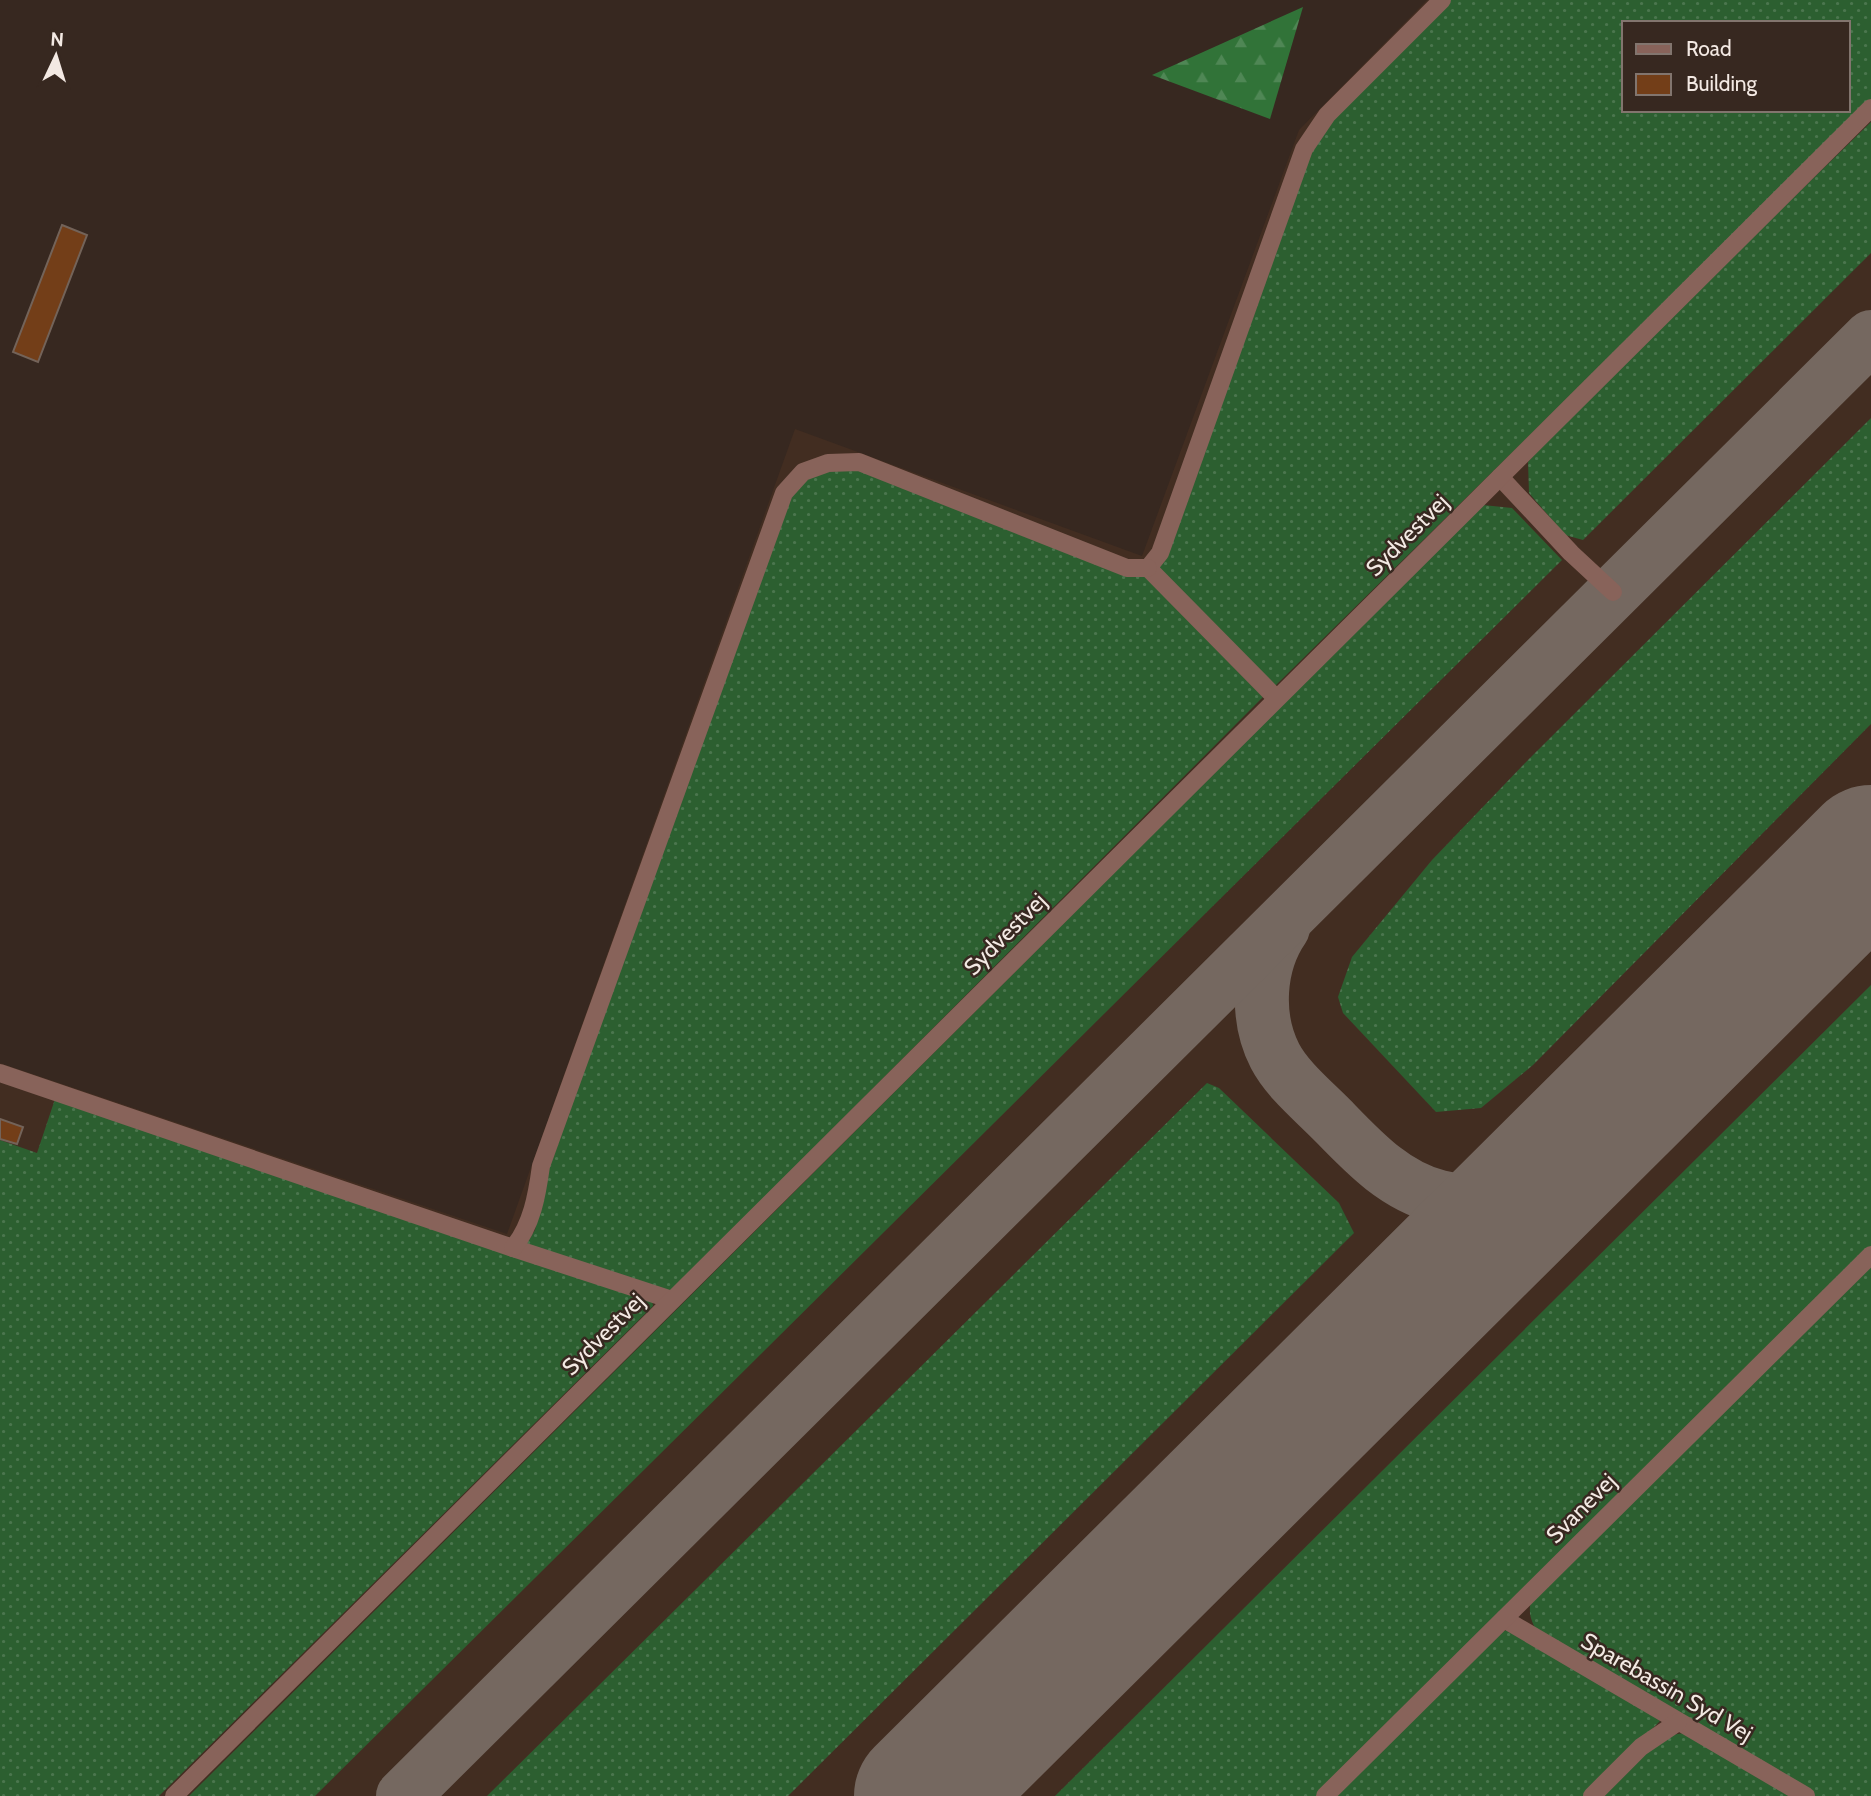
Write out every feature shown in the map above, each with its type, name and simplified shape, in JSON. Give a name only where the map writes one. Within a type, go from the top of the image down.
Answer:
[{"type":"lane","points":[[1148,568],[1160,553],[1304,149],[1327,115],[1442,0]]},
{"type":"lane","name":"Sydvestvej","points":[[174,1796],[1871,108]]},
{"type":"lane","points":[[513,1248],[522,1236],[537,1196],[541,1166],[779,506],[784,493],[803,472],[828,463],[859,462],[1126,568],[1148,568],[1276,698]]},
{"type":"lane","points":[[1500,477],[1571,553],[1613,593]]},
{"type":"lane","points":[[0,1073],[671,1300]]},
{"type":"lane","name":"Svanevej","points":[[1325,1796],[1871,1255]]},
{"type":"lane","name":"Sparebassin Syd Vej","points":[[1504,1619],[1805,1796]]},
{"type":"lane","points":[[1592,1796],[1641,1747],[1678,1722]]},
{"type":"shaded area","points":[[1427,0],[1871,0],[1871,1796],[0,1796],[0,1063],[507,1234],[795,429],[1142,556],[1299,130]]},
{"type":"green space","points":[[1450,0],[1871,0],[1871,99],[1274,687],[1157,568],[1306,160],[1331,117]]},
{"type":"green space","points":[[1303,7],[1270,119],[1152,75]]},
{"type":"green space","points":[[1871,122],[1871,253],[1583,540],[1565,535],[1529,493],[1528,462],[1575,410]]},
{"type":"green space","points":[[1871,418],[1871,724],[1533,1065],[1481,1108],[1436,1112],[1343,1013],[1338,997],[1352,957],[1432,860],[1529,759]]},
{"type":"green space","points":[[856,468],[1144,576],[1263,697],[668,1294],[525,1246],[535,1230],[550,1161],[788,495],[815,473]]},
{"type":"green space","points":[[1483,505],[1512,508],[1562,560],[315,1796],[189,1796]]},
{"type":"green space","points":[[1871,985],[1871,1247],[1318,1796],[1055,1796]]},
{"type":"green space","points":[[1207,1083],[1219,1088],[1339,1203],[1354,1233],[788,1796],[487,1796]]},
{"type":"green space","points":[[55,1099],[652,1300],[653,1306],[159,1796],[0,1796],[0,1140],[37,1153]]},
{"type":"green space","points":[[1871,1264],[1871,1796],[1814,1796],[1539,1634],[1531,1618],[1530,1605],[1531,1600]]},
{"type":"green space","points":[[1511,1629],[1653,1714],[1660,1721],[1586,1796],[1334,1796],[1500,1632]]},
{"type":"green space","points":[[1686,1733],[1794,1796],[1600,1796],[1649,1747],[1673,1735]]},
{"type":"building","points":[[62,225],[87,235],[38,362],[13,352]]},
{"type":"building","points":[[0,1119],[23,1127],[17,1144],[0,1139]]},
{"type":"taxiway","points":[[403,1796],[1871,337]]},
{"type":"taxiway","points":[[1283,928],[1268,958],[1264,974],[1264,1025],[1275,1056],[1303,1092],[1383,1168],[1423,1192],[1464,1200],[1538,1185]]},
{"type":"runway","points":[[923,1796],[1871,854]]}]
